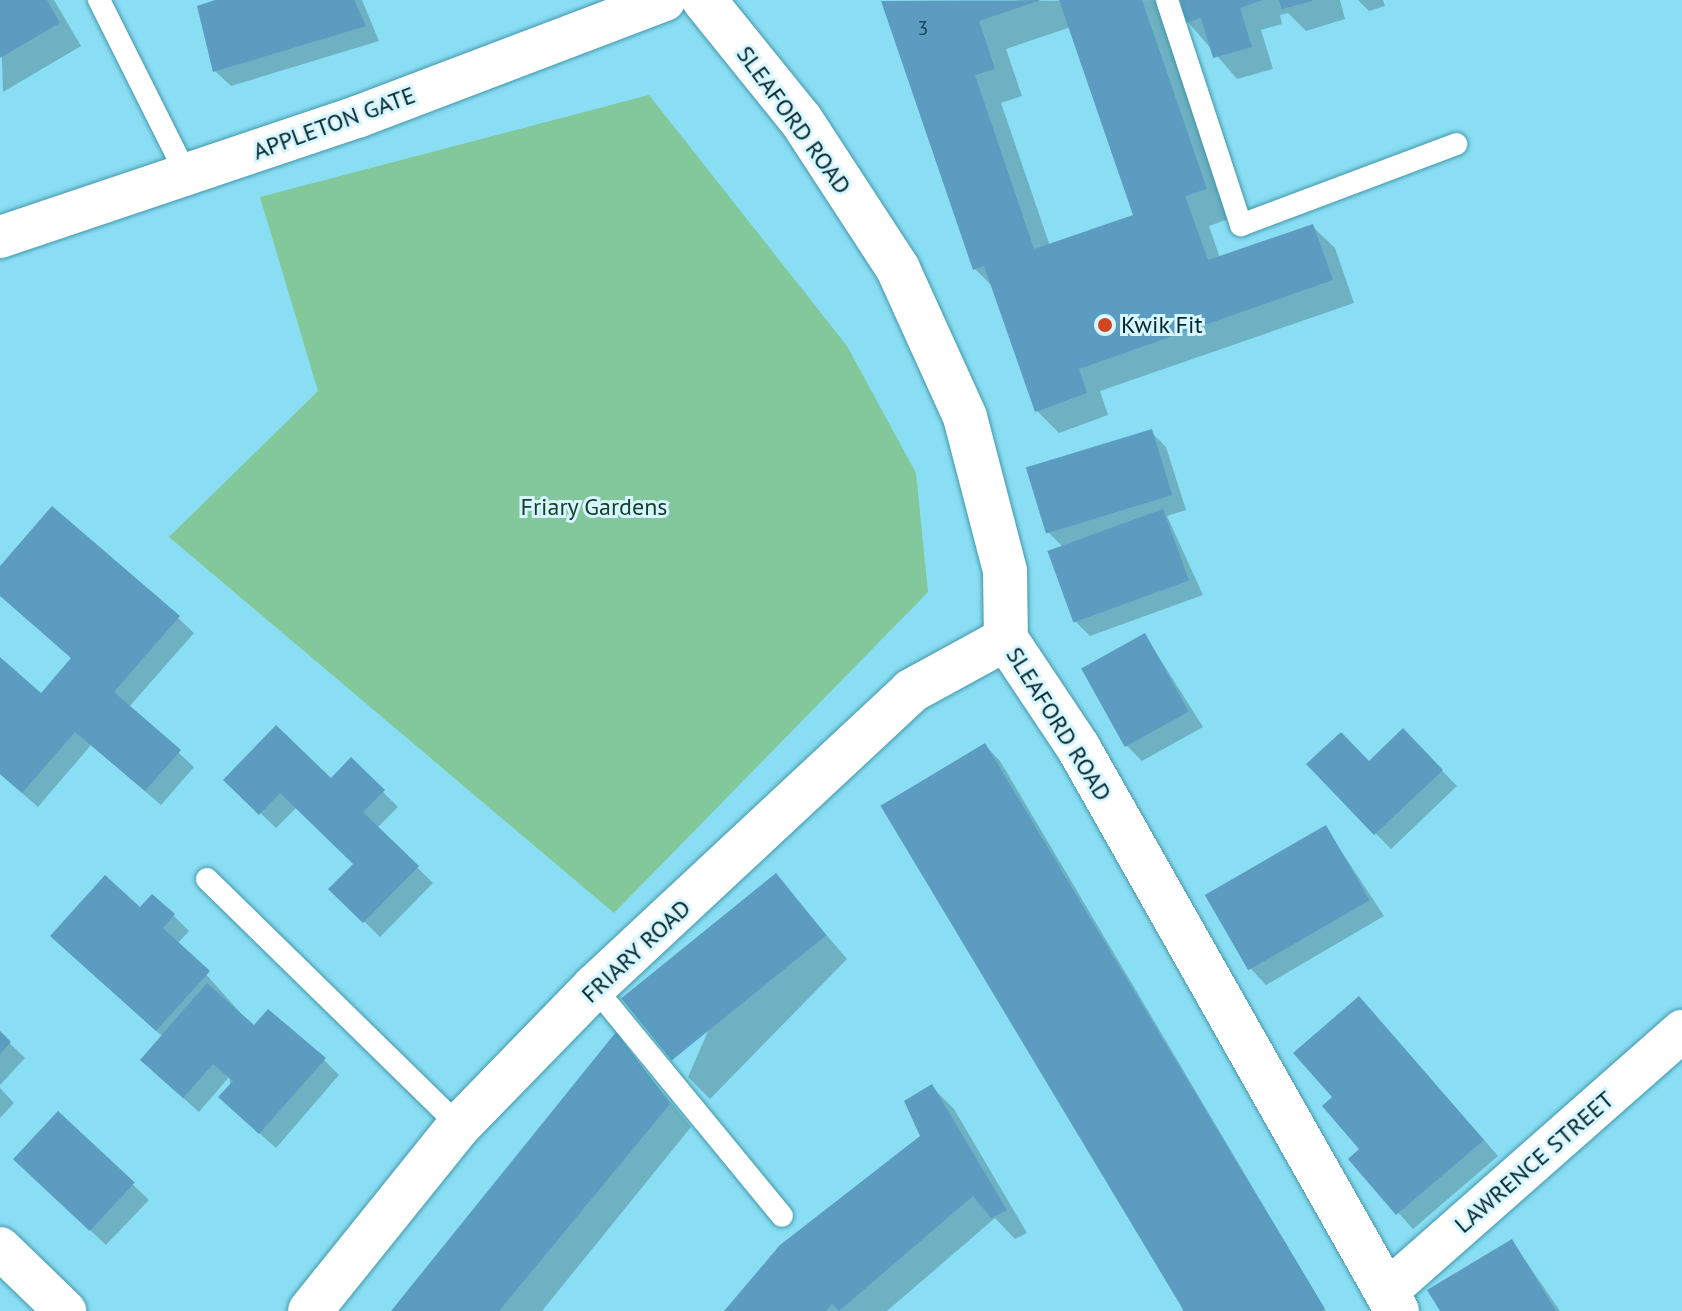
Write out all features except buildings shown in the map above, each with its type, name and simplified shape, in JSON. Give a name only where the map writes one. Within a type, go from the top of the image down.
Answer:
[{"type":"street","name":"APPLETON GATE","points":[[0,237],[186,174],[665,0]]},
{"type":"street","name":"SLEAFORD ROAD","points":[[704,0],[801,120],[898,269],[965,417],[1005,571],[1006,639],[1078,747],[1392,1302]]},
{"type":"street","name":"FRIARY ROAD","points":[[310,1311],[459,1126],[594,987],[911,691],[1006,639]]},
{"type":"street","name":"LAWRENCE STREET","points":[[1392,1302],[1682,1031]]},
{"type":"street","points":[[0,1248],[65,1311]]},
{"type":"lane","points":[[99,0],[186,174]]},
{"type":"lane","points":[[1167,0],[1241,225],[1456,144]]},
{"type":"lane","points":[[207,879],[459,1126]]},
{"type":"lane","points":[[594,987],[782,1216]]},
{"type":"green space","name":"Friary Gardens","points":[[649,95],[847,346],[916,473],[928,592],[614,913],[169,537],[318,391],[260,197]]},
{"type":"place","name":"Kwik Fit","points":[[1105,325]]}]
